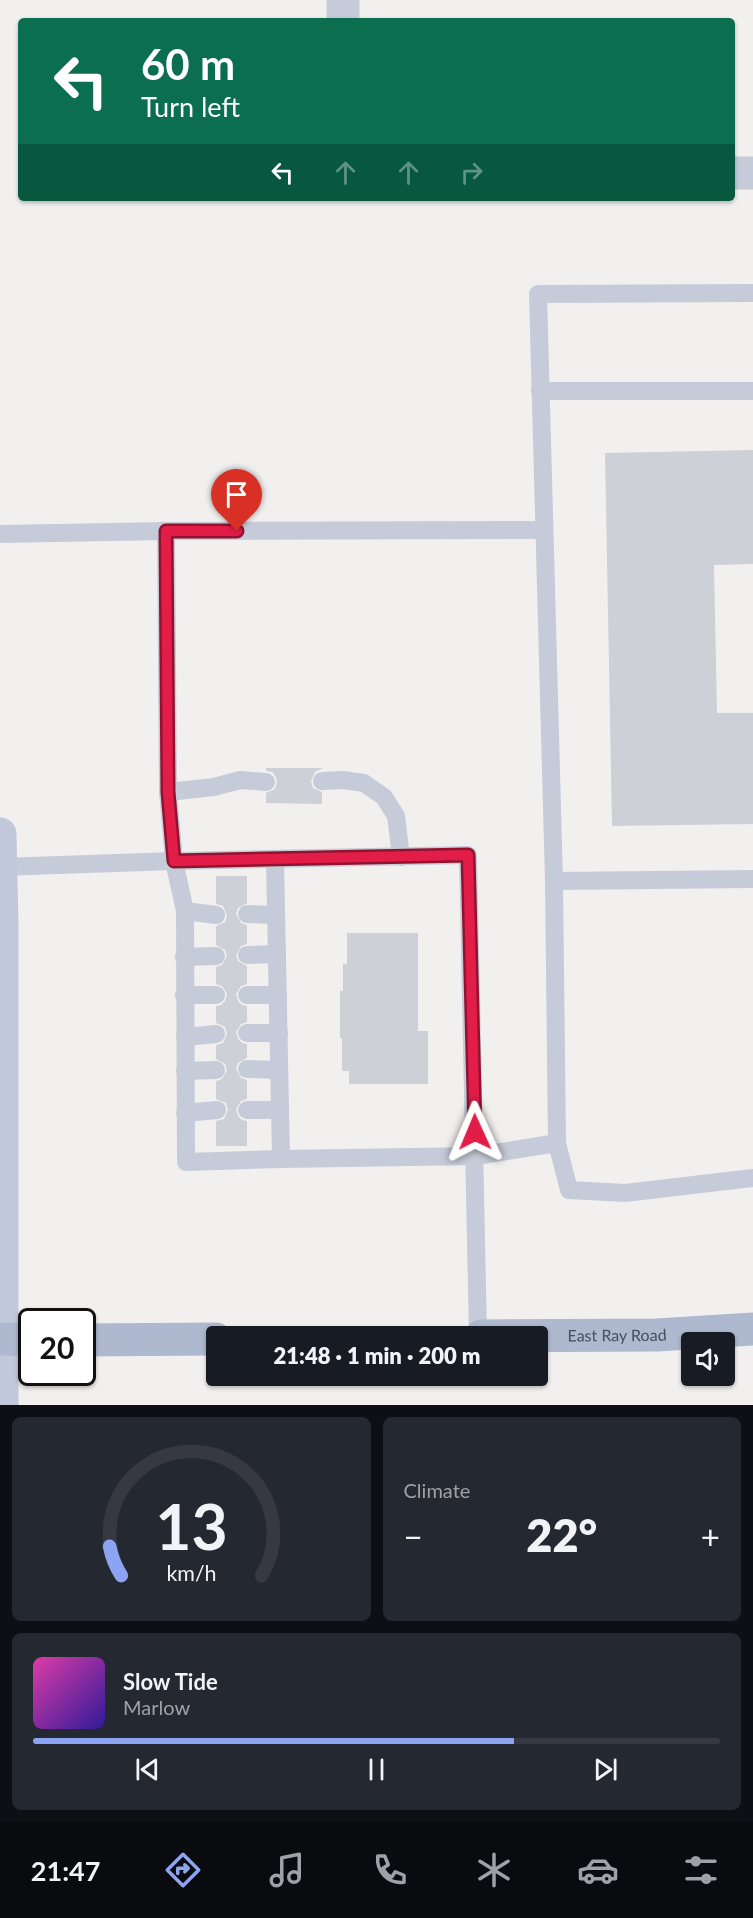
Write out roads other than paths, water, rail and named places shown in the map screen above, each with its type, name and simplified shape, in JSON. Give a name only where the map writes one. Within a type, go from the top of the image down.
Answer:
[{"type":"main road","points":[[0,834],[11,1339],[3,1405]]},
{"type":"main road","name":"East Ray Road","points":[[548,1336],[657,1335],[753,1329]]},
{"type":"main road","points":[[96,1340],[206,1339]]},
{"type":"street","points":[[343,0],[343,18]]},
{"type":"street","points":[[735,173],[753,173]]},
{"type":"lane","points":[[753,293],[538,294],[554,881],[556,1143],[569,1190],[625,1193],[753,1178]]},
{"type":"lane","points":[[540,391],[753,391]]},
{"type":"lane","points":[[0,534],[544,530]]},
{"type":"lane","points":[[166,531],[168,792],[174,861],[184,911],[186,1162],[476,1156],[556,1143]]},
{"type":"lane","points":[[168,792],[214,787],[240,780],[266,782]]},
{"type":"lane","points":[[322,781],[343,780],[364,783],[384,797],[396,816],[400,857]]},
{"type":"lane","points":[[1,867],[468,855],[480,1326]]},
{"type":"lane","points":[[275,860],[281,1159]]},
{"type":"lane","points":[[554,881],[753,879]]},
{"type":"lane","points":[[184,911],[216,915]]},
{"type":"lane","points":[[247,914],[276,915]]},
{"type":"lane","points":[[247,955],[277,954]]},
{"type":"lane","points":[[184,957],[216,956]]},
{"type":"lane","points":[[184,995],[216,994]]},
{"type":"lane","points":[[247,994],[278,995]]},
{"type":"lane","points":[[247,1033],[279,1033]]},
{"type":"lane","points":[[185,1036],[216,1034]]},
{"type":"lane","points":[[247,1069],[279,1070]]},
{"type":"lane","points":[[185,1071],[216,1070]]},
{"type":"lane","points":[[185,1113],[217,1110]]},
{"type":"lane","points":[[247,1110],[280,1110]]}]
